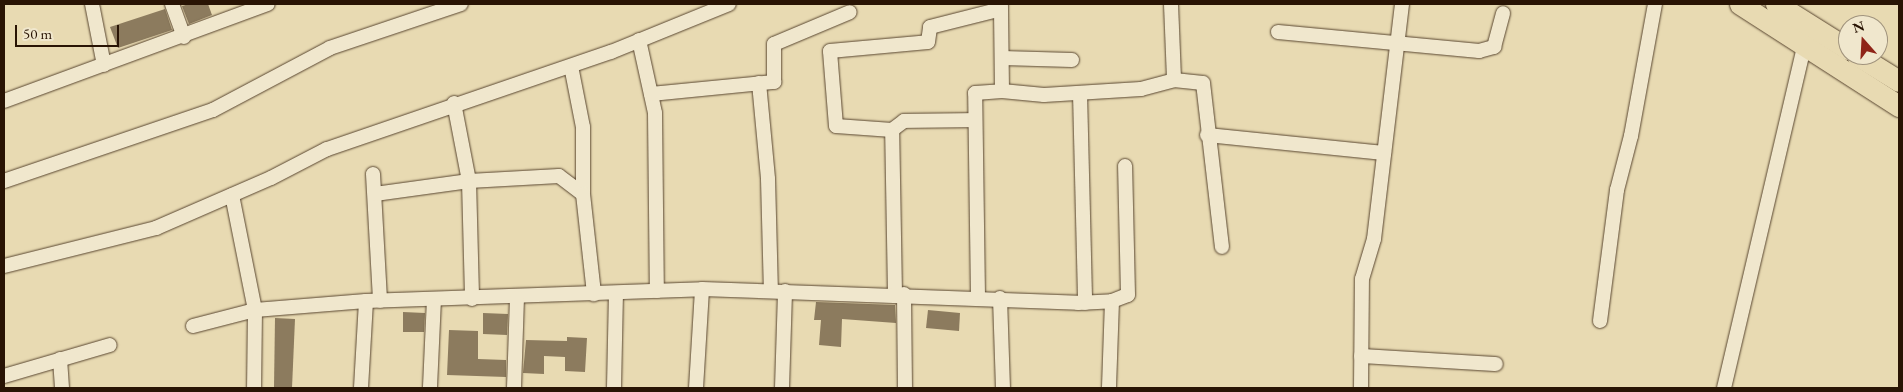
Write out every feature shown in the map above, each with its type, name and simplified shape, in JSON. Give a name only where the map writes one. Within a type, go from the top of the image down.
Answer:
[{"type":"main road","points":[[1740,4],[1899,106]]},
{"type":"main road","points":[[1776,4],[1838,44]]},
{"type":"main road","points":[[1873,65],[1899,82]]},
{"type":"street","points":[[92,4],[104,65]]},
{"type":"street","points":[[172,4],[184,37]]},
{"type":"street","points":[[4,101],[184,37],[268,4]]},
{"type":"street","points":[[4,181],[214,110],[330,48],[461,4]]},
{"type":"street","points":[[4,266],[156,228],[232,195],[327,149],[454,103],[571,66],[729,4]]},
{"type":"street","points":[[1172,4],[1174,80]]},
{"type":"street","points":[[1361,388],[1362,279],[1374,239],[1402,4]]},
{"type":"street","points":[[1600,321],[1616,190],[1631,136],[1655,4]]},
{"type":"street","points":[[975,120],[904,121],[892,130],[836,126],[830,51],[928,42],[930,27],[1001,7],[1002,91]]},
{"type":"street","points":[[651,94],[774,82],[774,44],[850,12]]},
{"type":"street","points":[[1278,32],[1396,44],[1486,50],[1494,46],[1503,13]]},
{"type":"street","points":[[639,40],[655,113],[657,292]]},
{"type":"street","points":[[1724,388],[1805,44]]},
{"type":"street","points":[[1002,58],[1072,60]]},
{"type":"street","points":[[571,66],[583,127],[582,194],[594,294]]},
{"type":"street","points":[[978,297],[975,94],[1002,91],[1044,95],[1140,89],[1174,80],[1203,83],[1207,136],[1222,247]]},
{"type":"street","points":[[759,83],[768,179],[771,291]]},
{"type":"street","points":[[1080,93],[1085,303]]},
{"type":"street","points":[[454,103],[469,181],[472,299]]},
{"type":"street","points":[[892,130],[905,388]]},
{"type":"street","points":[[1207,136],[1384,153]]},
{"type":"street","points":[[193,326],[255,310],[366,301],[517,298],[702,289],[900,294],[1085,303],[1112,301],[1128,295],[1125,166]]},
{"type":"street","points":[[373,174],[380,301]]},
{"type":"street","points":[[374,194],[469,181],[559,176],[582,194]]},
{"type":"street","points":[[232,195],[255,310],[254,388]]},
{"type":"street","points":[[696,388],[702,289]]},
{"type":"street","points":[[782,388],[786,291]]},
{"type":"street","points":[[614,388],[616,293]]},
{"type":"street","points":[[514,388],[517,298]]},
{"type":"street","points":[[1000,298],[1003,388]]},
{"type":"street","points":[[430,387],[434,299]]},
{"type":"street","points":[[361,388],[366,301]]},
{"type":"street","points":[[1110,387],[1112,301]]},
{"type":"street","points":[[4,376],[110,345]]},
{"type":"street","points":[[1361,356],[1496,364]]},
{"type":"street","points":[[60,359],[62,388]]},
{"type":"building","points":[[208,4],[212,15],[189,24],[182,6]]},
{"type":"building","points":[[165,9],[172,30],[118,48],[110,27]]},
{"type":"building","points":[[816,302],[895,305],[896,323],[842,319],[841,347],[819,345],[821,320],[814,320]]},
{"type":"building","points":[[928,310],[960,313],[959,331],[926,328]]},
{"type":"building","points":[[403,312],[425,313],[424,332],[403,332]]},
{"type":"building","points":[[483,313],[508,314],[507,335],[483,334]]},
{"type":"building","points":[[275,318],[295,319],[292,388],[274,387]]},
{"type":"building","points":[[449,330],[478,331],[478,359],[506,360],[506,377],[447,375]]},
{"type":"building","points":[[567,337],[587,338],[585,372],[565,371],[565,357],[544,356],[544,374],[523,373],[526,340],[567,341]]}]
